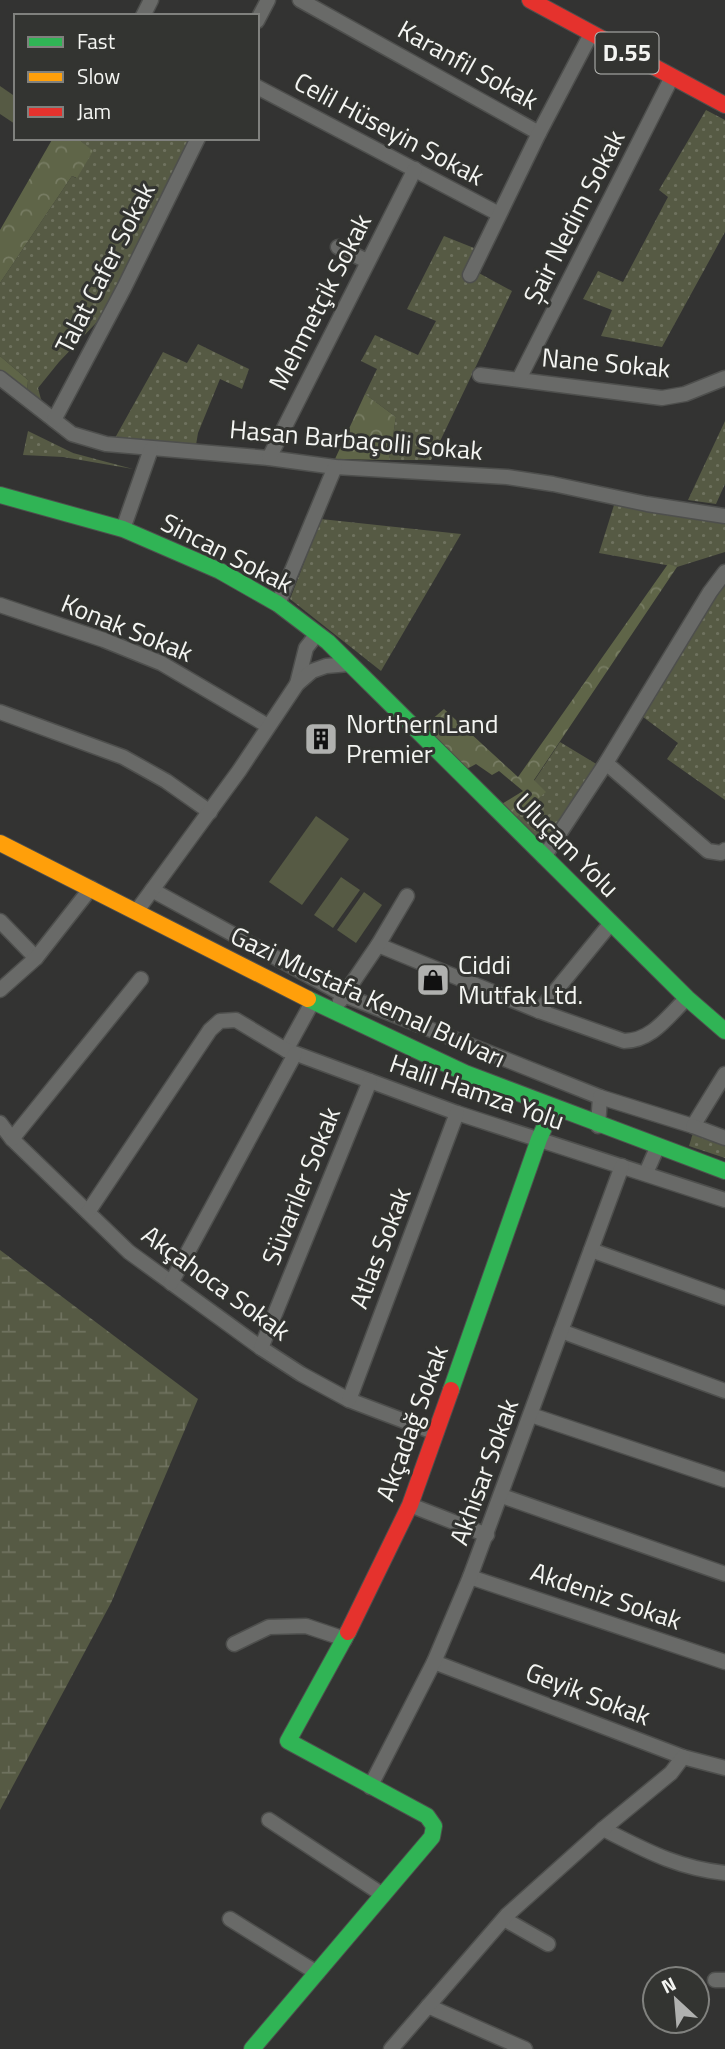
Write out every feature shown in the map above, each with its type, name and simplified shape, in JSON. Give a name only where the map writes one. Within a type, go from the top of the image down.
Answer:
[{"type":"street","points":[[259,17],[268,0]]},
{"type":"street","name":"Karanfil Sokak","points":[[300,0],[539,133]]},
{"type":"street","name":"D.55","points":[[530,0],[725,105]]},
{"type":"street","points":[[470,275],[591,34]]},
{"type":"street","name":"Şair Nedim Sokak","points":[[519,379],[672,77]]},
{"type":"street","name":"Celil Hüseyin Sokak","points":[[259,89],[499,214]]},
{"type":"street","name":"Talat Cafer Sokak","points":[[54,420],[130,277],[197,140]]},
{"type":"street","name":"Mehmetçik Sokak","points":[[269,458],[415,169]]},
{"type":"street","points":[[338,247],[367,261]]},
{"type":"street","name":"Nane Sokak","points":[[480,375],[662,398],[685,394],[725,378]]},
{"type":"street","name":"Hasan Barbaçolli Sokak","points":[[0,378],[72,434],[106,444],[269,458],[335,467],[507,477],[725,516]]},
{"type":"street","points":[[122,528],[150,449]]},
{"type":"street","points":[[278,604],[335,467]]},
{"type":"street","name":"Sincan Sokak","points":[[0,495],[122,528],[220,571],[278,604],[317,634]]},
{"type":"street","points":[[544,857],[725,572]]},
{"type":"street","name":"Konak Sokak","points":[[0,605],[104,640],[162,663],[268,726]]},
{"type":"street","points":[[297,684],[306,648],[317,634]]},
{"type":"street","name":"Uluçam Yolu","points":[[317,634],[687,998],[725,1031]]},
{"type":"street","points":[[136,912],[210,812],[297,684],[312,671],[326,666],[349,664]]},
{"type":"street","points":[[0,712],[123,757],[166,781],[210,812]]},
{"type":"street","points":[[606,763],[708,851],[721,853],[725,850]]},
{"type":"street","name":"Gazi Mustafa Kemal Bulvarı","points":[[0,843],[313,1001],[465,1073],[598,1126],[725,1171]]},
{"type":"street","points":[[0,990],[36,958],[92,888]]},
{"type":"street","points":[[152,890],[345,995],[600,1097],[725,1138]]},
{"type":"street","points":[[332,1010],[378,946],[407,896]]},
{"type":"street","points":[[0,921],[36,958]]},
{"type":"street","points":[[539,1011],[611,923]]},
{"type":"street","points":[[378,946],[539,1011],[624,1041],[638,1041],[648,1036],[687,998]]},
{"type":"street","points":[[12,1139],[141,979]]},
{"type":"street","points":[[171,1283],[290,1052],[313,1001]]},
{"type":"street","name":"Halil Hamza Yolu","points":[[88,1212],[210,1030],[220,1021],[236,1020],[290,1052],[457,1113],[725,1200]]},
{"type":"street","points":[[693,1126],[725,1074]]},
{"type":"street","name":"Süvariler Sokak","points":[[261,1348],[370,1081]]},
{"type":"street","points":[[598,1126],[600,1097]]},
{"type":"street","name":"Akçadağ Sokak","points":[[370,1787],[288,1741],[345,1639],[410,1505],[552,1108]]},
{"type":"street","name":"Atlas Sokak","points":[[349,1400],[457,1113]]},
{"type":"street","name":"Akçahoca Sokak","points":[[0,1123],[12,1139],[129,1252],[261,1348],[349,1400],[436,1433]]},
{"type":"street","points":[[646,1173],[657,1148]]},
{"type":"street","name":"Akhisar Sokak","points":[[370,1787],[434,1662],[471,1577],[622,1166]]},
{"type":"street","points":[[591,1250],[725,1298]]},
{"type":"street","points":[[561,1331],[725,1391]]},
{"type":"street","points":[[531,1415],[725,1480]]},
{"type":"street","points":[[502,1496],[725,1574]]},
{"type":"street","points":[[410,1505],[487,1535]]},
{"type":"street","name":"Akdeniz Sokak","points":[[471,1577],[725,1662]]},
{"type":"street","points":[[234,1644],[269,1627],[306,1626],[345,1639]]},
{"type":"street","name":"Geyik Sokak","points":[[434,1662],[683,1757],[725,1768]]},
{"type":"street","points":[[391,2049],[504,1919],[603,1829],[671,1773],[683,1757]]},
{"type":"street","points":[[252,2049],[432,1837],[434,1826],[427,1816],[370,1787]]},
{"type":"street","points":[[269,1820],[383,1895]]},
{"type":"street","points":[[603,1829],[660,1858],[706,1871],[725,1873]]},
{"type":"street","points":[[230,1919],[317,1973]]},
{"type":"street","points":[[504,1919],[548,1944]]},
{"type":"street","points":[[428,2006],[525,2049]]},
{"type":"green space","points":[[0,86],[14,96],[14,123],[0,114]]},
{"type":"green space","points":[[706,110],[725,120],[725,232],[662,347],[601,336],[612,310],[583,299],[598,271],[623,282],[668,197],[659,190]]},
{"type":"green space","points":[[52,140],[82,140],[93,151],[77,178],[72,176],[0,283],[0,230]]},
{"type":"green space","points":[[190,140],[117,291],[96,323],[38,388],[42,403],[27,392],[28,380],[0,356],[0,283],[72,176],[76,178],[92,151],[81,141]]},
{"type":"green space","points":[[444,236],[474,248],[466,266],[512,291],[431,460],[389,460],[396,417],[365,394],[377,369],[361,361],[375,335],[418,355],[436,321],[407,309]]},
{"type":"green space","points":[[198,344],[249,369],[242,389],[220,379],[198,433],[196,445],[115,438],[163,352],[187,363]]},
{"type":"green space","points":[[0,356],[28,380],[27,392],[0,372]]},
{"type":"green space","points":[[365,394],[396,417],[389,460],[335,459]]},
{"type":"green space","points":[[725,421],[725,484],[716,504],[688,500]]},
{"type":"green space","points":[[28,431],[73,453],[133,469],[63,457],[23,455]]},
{"type":"green space","points":[[614,505],[725,523],[725,552],[677,567],[599,553]]},
{"type":"green space","points":[[321,519],[461,534],[381,671],[290,599]]},
{"type":"green space","points":[[668,564],[677,567],[534,780],[546,792],[516,818],[500,805],[523,791],[499,771],[492,775],[476,764],[465,770],[423,727],[444,709],[518,777]]},
{"type":"green space","points":[[725,581],[725,800],[667,759],[678,743],[643,717]]},
{"type":"green space","points":[[560,742],[598,765],[547,838],[540,840],[516,818],[545,792],[534,781]]},
{"type":"green space","points":[[316,816],[349,839],[302,905],[269,882]]},
{"type":"green space","points":[[341,877],[360,890],[333,928],[314,915]]},
{"type":"green space","points":[[364,892],[382,905],[356,943],[337,930]]},
{"type":"green space","points":[[693,1133],[725,1145],[725,1158],[689,1146]]},
{"type":"green space","points":[[0,1250],[198,1399],[111,1603],[0,1810]]},
{"type":"traffic: fast","points":[[0,495],[123,529],[220,571],[278,604],[328,642],[687,998],[725,1031]]},
{"type":"traffic: fast","points":[[308,999],[465,1073],[725,1171]]},
{"type":"traffic: fast","points":[[451,1390],[539,1139],[553,1108]]},
{"type":"traffic: fast","points":[[252,2049],[432,1837],[434,1826],[427,1816],[288,1741],[348,1632]]},
{"type":"traffic: slow","points":[[0,843],[308,999]]},
{"type":"traffic: jam","points":[[530,0],[725,105]]},
{"type":"traffic: jam","points":[[348,1632],[410,1505],[451,1390]]},
{"type":"place","name":"NorthernLand Premier","points":[[321,739]]},
{"type":"place","name":"Ciddi Mutfak Ltd.","points":[[433,980]]}]
